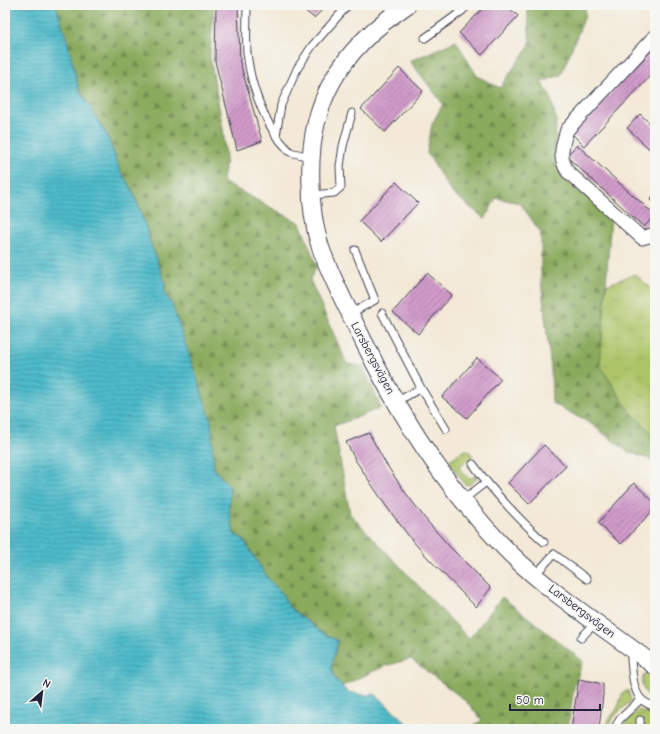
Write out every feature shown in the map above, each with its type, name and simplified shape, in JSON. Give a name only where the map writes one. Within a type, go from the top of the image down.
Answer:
[{"type":"street","name":"Larsbergsvägen","points":[[407,5],[356,47],[334,76],[318,113],[313,130],[310,157],[313,219],[320,246],[350,314],[371,357],[396,402],[427,453],[462,501],[500,543],[534,576],[655,666]]},
{"type":"street","points":[[655,36],[567,130],[562,148],[563,164],[568,172],[642,238],[655,234]]},
{"type":"lane","points":[[247,5],[247,51],[251,79],[264,118],[276,136],[290,152],[310,157]]},
{"type":"lane","points":[[276,136],[281,105],[297,68],[312,46],[348,5]]},
{"type":"lane","points":[[425,38],[468,5]]},
{"type":"lane","points":[[311,195],[334,194],[341,187],[341,159],[352,113]]},
{"type":"lane","name":"Larsbergsvägen","points":[[350,314],[375,300],[355,250]]},
{"type":"lane","points":[[382,313],[421,388],[446,429]]},
{"type":"lane","name":"Larsbergsvägen","points":[[396,402],[421,388]]},
{"type":"lane","points":[[473,464],[486,482],[520,520],[544,542]]},
{"type":"lane","points":[[462,501],[486,482]]},
{"type":"lane","points":[[534,576],[554,554],[586,579]]},
{"type":"lane","points":[[580,638],[596,622]]},
{"type":"lane","points":[[630,647],[636,691],[641,699],[655,707]]},
{"type":"lane","points":[[614,729],[620,719],[641,699]]},
{"type":"lane","points":[[640,720],[640,729]]},
{"type":"green space","points":[[56,5],[214,5],[210,57],[223,129],[226,158],[223,182],[300,223],[317,266],[310,280],[347,364],[363,366],[381,408],[334,426],[350,514],[469,639],[502,597],[583,661],[574,687],[568,729],[470,729],[482,720],[466,701],[411,659],[385,666],[342,686],[337,680],[332,670],[332,665],[338,641],[322,633],[289,607],[281,592],[269,580],[243,539],[234,534],[229,509],[230,487],[214,469],[212,446],[173,307],[165,293],[165,283],[149,239],[145,223],[131,187],[120,171],[107,135],[79,89]]},
{"type":"green space","points":[[527,5],[585,5],[585,16],[561,75],[541,82],[550,95],[556,119],[555,161],[563,176],[611,217],[600,365],[627,408],[655,436],[655,461],[628,452],[591,424],[552,403],[551,370],[541,280],[541,233],[520,203],[496,198],[485,219],[451,192],[427,153],[432,124],[443,104],[410,61],[456,41],[477,76],[500,88],[530,44]]},
{"type":"green space","points":[[635,274],[655,292],[655,436],[627,408],[600,366],[606,285]]},
{"type":"green space","points":[[465,450],[468,450],[473,456],[459,468],[469,479],[475,476],[477,479],[469,485],[465,484],[449,462]]},
{"type":"green space","points":[[649,670],[655,673],[655,697],[647,694],[642,684],[643,676]]},
{"type":"green space","points":[[628,691],[631,700],[630,702],[614,717],[608,729],[605,729],[609,719],[617,709],[623,692]]},
{"type":"green space","points":[[638,710],[655,716],[654,729],[644,729],[643,720],[637,729],[622,729],[626,721]]},
{"type":"water","points":[[5,5],[56,5],[67,40],[79,89],[107,135],[120,171],[131,187],[145,223],[149,239],[165,283],[165,293],[173,307],[211,420],[214,469],[230,487],[229,510],[234,534],[243,539],[269,580],[281,592],[289,607],[322,633],[338,641],[331,667],[335,679],[348,692],[365,695],[375,694],[413,729],[5,729]]},
{"type":"building","points":[[216,5],[238,5],[240,62],[262,141],[237,150],[215,61]]},
{"type":"building","points":[[298,5],[327,5],[314,18]]},
{"type":"building","points":[[486,5],[506,5],[518,16],[482,55],[459,33]]},
{"type":"building","points":[[655,47],[655,71],[584,146],[572,134]]},
{"type":"building","points":[[399,68],[423,91],[385,132],[361,109]]},
{"type":"building","points":[[640,114],[655,128],[655,154],[627,128]]},
{"type":"building","points":[[577,145],[655,215],[644,227],[566,156]]},
{"type":"building","points":[[396,182],[418,203],[381,242],[359,221]]},
{"type":"building","points":[[655,195],[655,204],[650,200]]},
{"type":"building","points":[[427,273],[452,295],[418,334],[393,312]]},
{"type":"building","points":[[477,358],[501,379],[467,418],[442,397]]},
{"type":"building","points":[[369,433],[386,464],[427,521],[450,547],[491,588],[476,607],[411,539],[386,506],[356,461],[346,442]]},
{"type":"building","points":[[544,445],[566,466],[529,504],[508,483]]},
{"type":"building","points":[[634,483],[655,503],[655,508],[621,544],[598,523]]},
{"type":"building","points":[[579,679],[603,684],[599,729],[571,729]]}]
